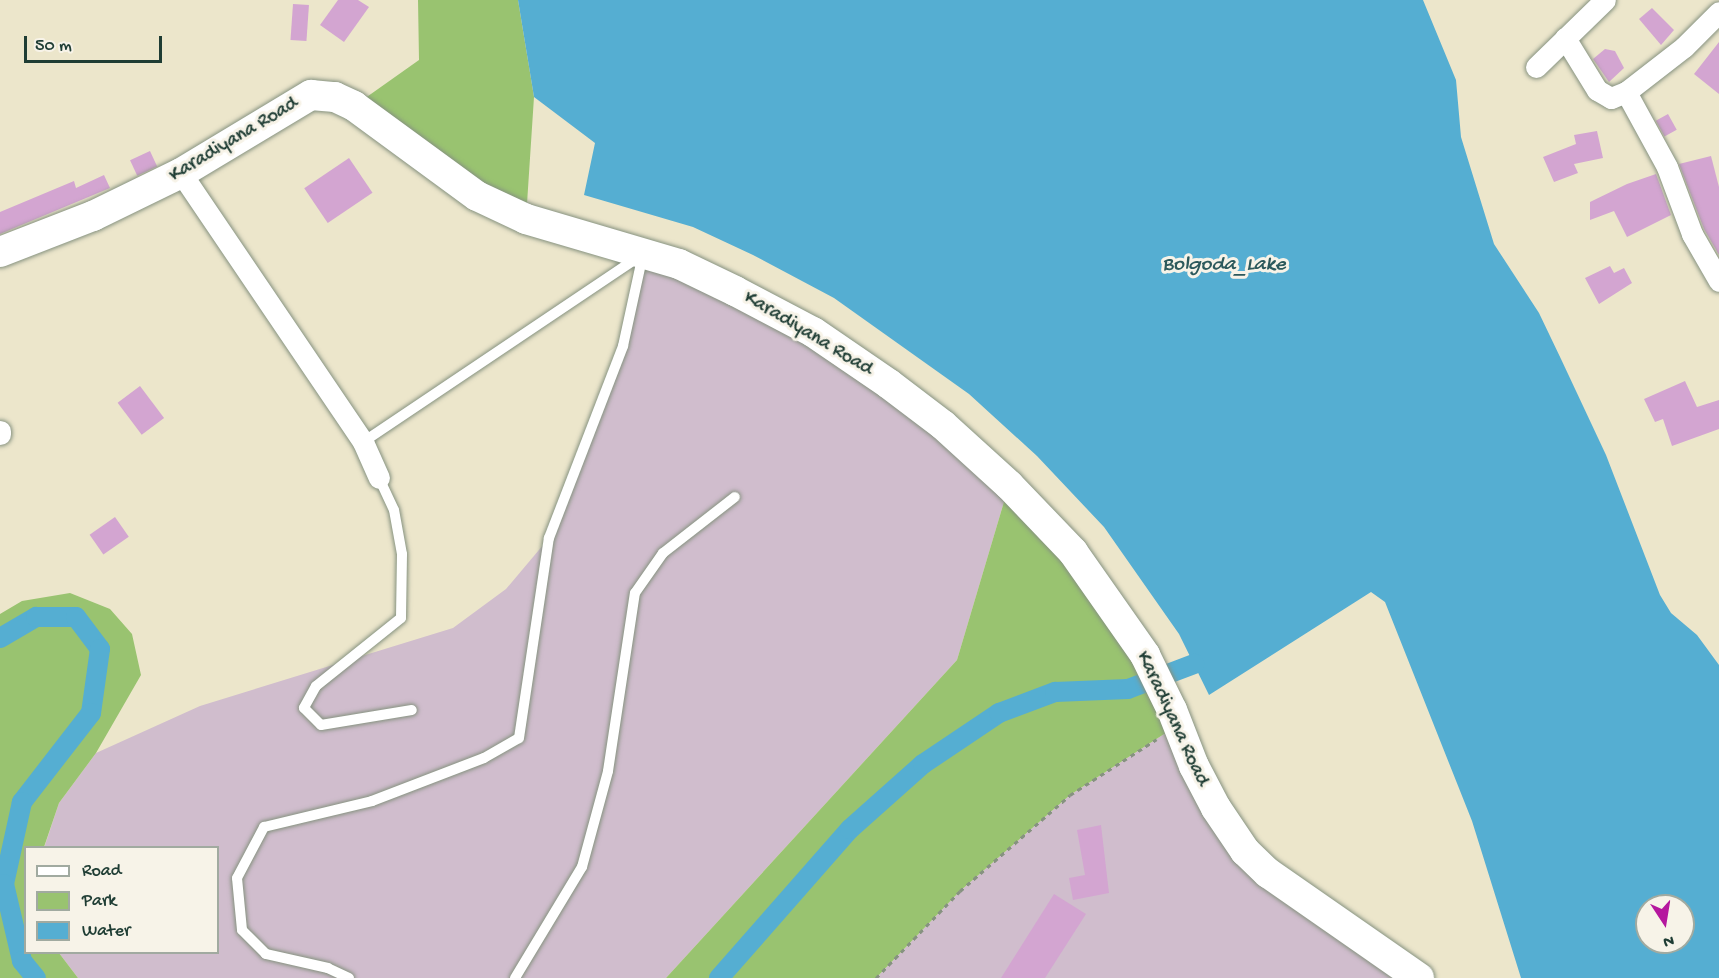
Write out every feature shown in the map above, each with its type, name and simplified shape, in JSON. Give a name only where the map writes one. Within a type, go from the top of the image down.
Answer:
[{"type":"street","points":[[1536,68],[1605,0]]},
{"type":"street","points":[[1565,38],[1602,94],[1611,98],[1626,92],[1684,47],[1719,12]]},
{"type":"street","points":[[1626,92],[1667,167],[1692,234],[1719,281]]},
{"type":"street","name":"Karadiyana Road","points":[[0,252],[93,216],[181,173],[288,105],[311,95],[335,97],[372,117],[477,196],[526,219],[679,264],[813,332],[943,425],[1009,485],[1073,552],[1144,655],[1216,808],[1245,851],[1268,873],[1419,978]]},
{"type":"street","points":[[181,173],[363,442],[378,478]]},
{"type":"lane","points":[[363,442],[643,254]]},
{"type":"lane","points":[[349,978],[328,968],[266,954],[242,930],[237,878],[264,827],[372,801],[484,758],[519,738],[549,538],[623,346],[643,254]]},
{"type":"lane","points":[[378,478],[394,510],[402,555],[401,618],[316,686],[304,708],[321,725],[412,710]]},
{"type":"lane","points":[[515,978],[582,867],[608,771],[635,593],[663,553],[735,497]]},
{"type":"path","points":[[876,978],[960,891],[1070,795],[1175,717]]},
{"type":"shaded area","points":[[643,254],[735,291],[1009,485],[957,660],[666,978],[78,978],[60,954],[219,954],[219,846],[45,846],[59,803],[96,753],[200,706],[453,628],[506,589],[549,538],[623,346]]},
{"type":"shaded area","points":[[1178,725],[1233,836],[1419,978],[876,978],[960,891],[1070,795]]},
{"type":"green space","points":[[418,0],[518,0],[534,97],[526,219],[354,106],[419,60]]},
{"type":"green space","points":[[1009,485],[1178,725],[1070,795],[960,891],[876,978],[666,978],[957,660]]},
{"type":"green space","points":[[70,593],[110,609],[132,634],[141,675],[96,753],[59,803],[44,846],[24,846],[24,954],[60,954],[78,978],[0,978],[0,614],[22,601]]},
{"type":"water","name":"Bolgoda_Lake","points":[[518,0],[1423,0],[1456,80],[1461,137],[1494,244],[1539,313],[1561,359],[1606,455],[1660,595],[1671,613],[1697,635],[1719,665],[1719,978],[1521,978],[1472,821],[1385,602],[1371,592],[1209,695],[1179,634],[1104,527],[1037,456],[969,394],[834,298],[753,255],[693,227],[584,195],[595,143],[534,97]]},
{"type":"building","points":[[338,0],[358,0],[369,7],[344,42],[320,25]]},
{"type":"building","points":[[293,4],[309,5],[306,41],[290,40]]},
{"type":"building","points":[[1652,8],[1674,30],[1661,45],[1639,19]]},
{"type":"building","points":[[1719,42],[1719,94],[1694,74]]},
{"type":"building","points":[[1605,49],[1615,51],[1624,68],[1609,82],[1593,59]]},
{"type":"building","points":[[1668,114],[1677,130],[1664,137],[1656,121]]},
{"type":"building","points":[[1597,131],[1603,158],[1574,164],[1578,173],[1554,182],[1543,157],[1576,144],[1574,135]]},
{"type":"building","points":[[150,151],[157,166],[137,176],[130,160]]},
{"type":"building","points":[[1711,156],[1719,187],[1719,255],[1704,229],[1679,164]]},
{"type":"building","points":[[349,158],[372,193],[328,223],[304,188]]},
{"type":"building","points":[[1656,174],[1671,215],[1627,237],[1614,211],[1590,220],[1590,202],[1627,184]]},
{"type":"building","points":[[104,175],[110,188],[0,234],[0,212],[74,181],[76,188]]},
{"type":"building","points":[[1610,266],[1614,273],[1624,268],[1632,283],[1599,304],[1585,278]]},
{"type":"building","points":[[1685,381],[1697,407],[1719,400],[1719,429],[1672,446],[1663,419],[1655,422],[1644,399]]},
{"type":"building","points":[[140,386],[164,418],[142,435],[118,403]]},
{"type":"building","points":[[115,517],[129,537],[103,554],[90,535]]},
{"type":"building","points":[[1101,825],[1109,893],[1073,900],[1069,878],[1085,875],[1077,830]]},
{"type":"building","points":[[1054,894],[1086,914],[1045,978],[1001,978]]},
{"type":"waterway","points":[[0,638],[36,617],[76,617],[100,649],[91,713],[22,802],[4,884],[22,961],[36,978]]},
{"type":"waterway","points":[[719,978],[850,829],[923,764],[999,713],[1055,692],[1128,689],[1194,664]]}]
